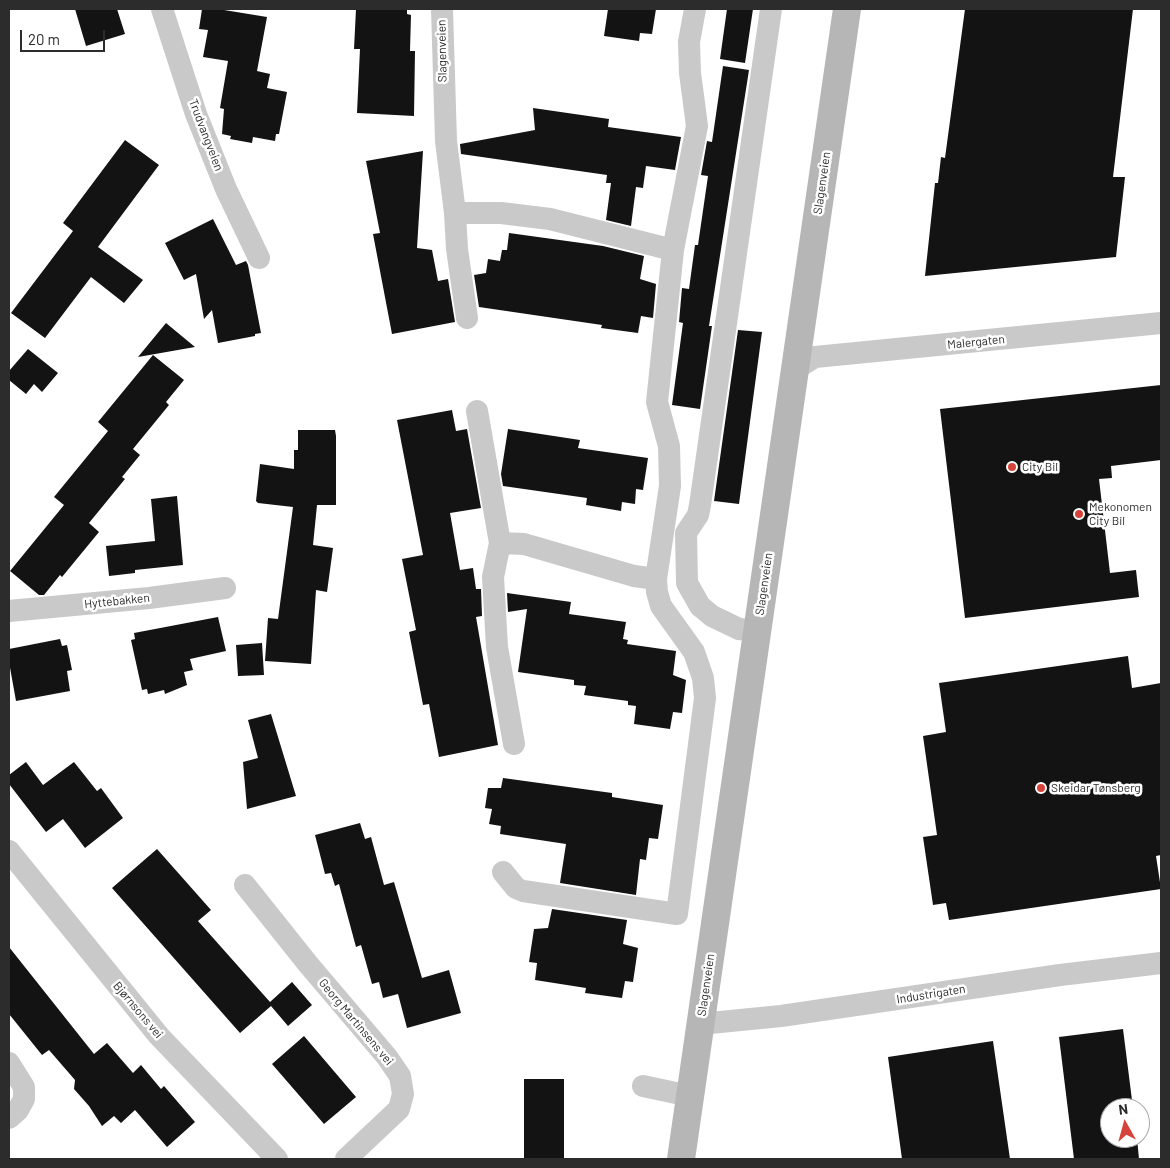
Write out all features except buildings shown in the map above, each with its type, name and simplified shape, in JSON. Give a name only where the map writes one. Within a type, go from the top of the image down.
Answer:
[{"type":"main road","name":"Slagenveien","points":[[681,1159],[847,9]]},
{"type":"street","name":"Trudvangveien","points":[[162,9],[196,114],[226,189],[259,258]]},
{"type":"street","name":"Slagenveien","points":[[442,9],[446,141],[456,213],[457,249],[467,318]]},
{"type":"street","points":[[504,872],[516,888],[523,891],[677,914],[705,698],[703,678],[694,652],[661,606],[656,592],[656,579],[670,486],[669,446],[657,402],[673,250],[697,126],[690,72],[689,42],[695,9]]},
{"type":"street","points":[[686,533],[698,515],[700,505],[771,9]]},
{"type":"street","points":[[456,213],[501,213],[550,219],[673,250]]},
{"type":"street","name":"Malergaten","points":[[794,370],[815,357],[1161,323]]},
{"type":"street","points":[[477,411],[500,543],[494,577],[497,647],[514,744]]},
{"type":"street","points":[[667,513],[677,517],[686,533],[687,583],[700,606],[712,616],[739,628],[757,631]]},
{"type":"street","points":[[500,543],[524,544],[634,576],[656,579]]},
{"type":"street","name":"Hyttebakken","points":[[9,611],[149,598],[225,588]]},
{"type":"street","name":"Bjørnsons vei","points":[[9,851],[159,1036],[277,1159]]},
{"type":"street","name":"Georg Martinsens vei","points":[[245,885],[308,964],[382,1050],[400,1076],[403,1094],[399,1108],[346,1159]]},
{"type":"street","name":"Industrigaten","points":[[700,1024],[781,1016],[1060,975],[1161,963]]},
{"type":"street","points":[[9,1062],[24,1087],[24,1099],[18,1110],[9,1118]]},
{"type":"street","points":[[643,1086],[690,1096]]},
{"type":"place","name":"City Bil","points":[[1012,467]]},
{"type":"place","name":"Mekonomen City Bil","points":[[1079,514]]},
{"type":"place","name":"Skeidar Tønsberg","points":[[1041,788]]}]
